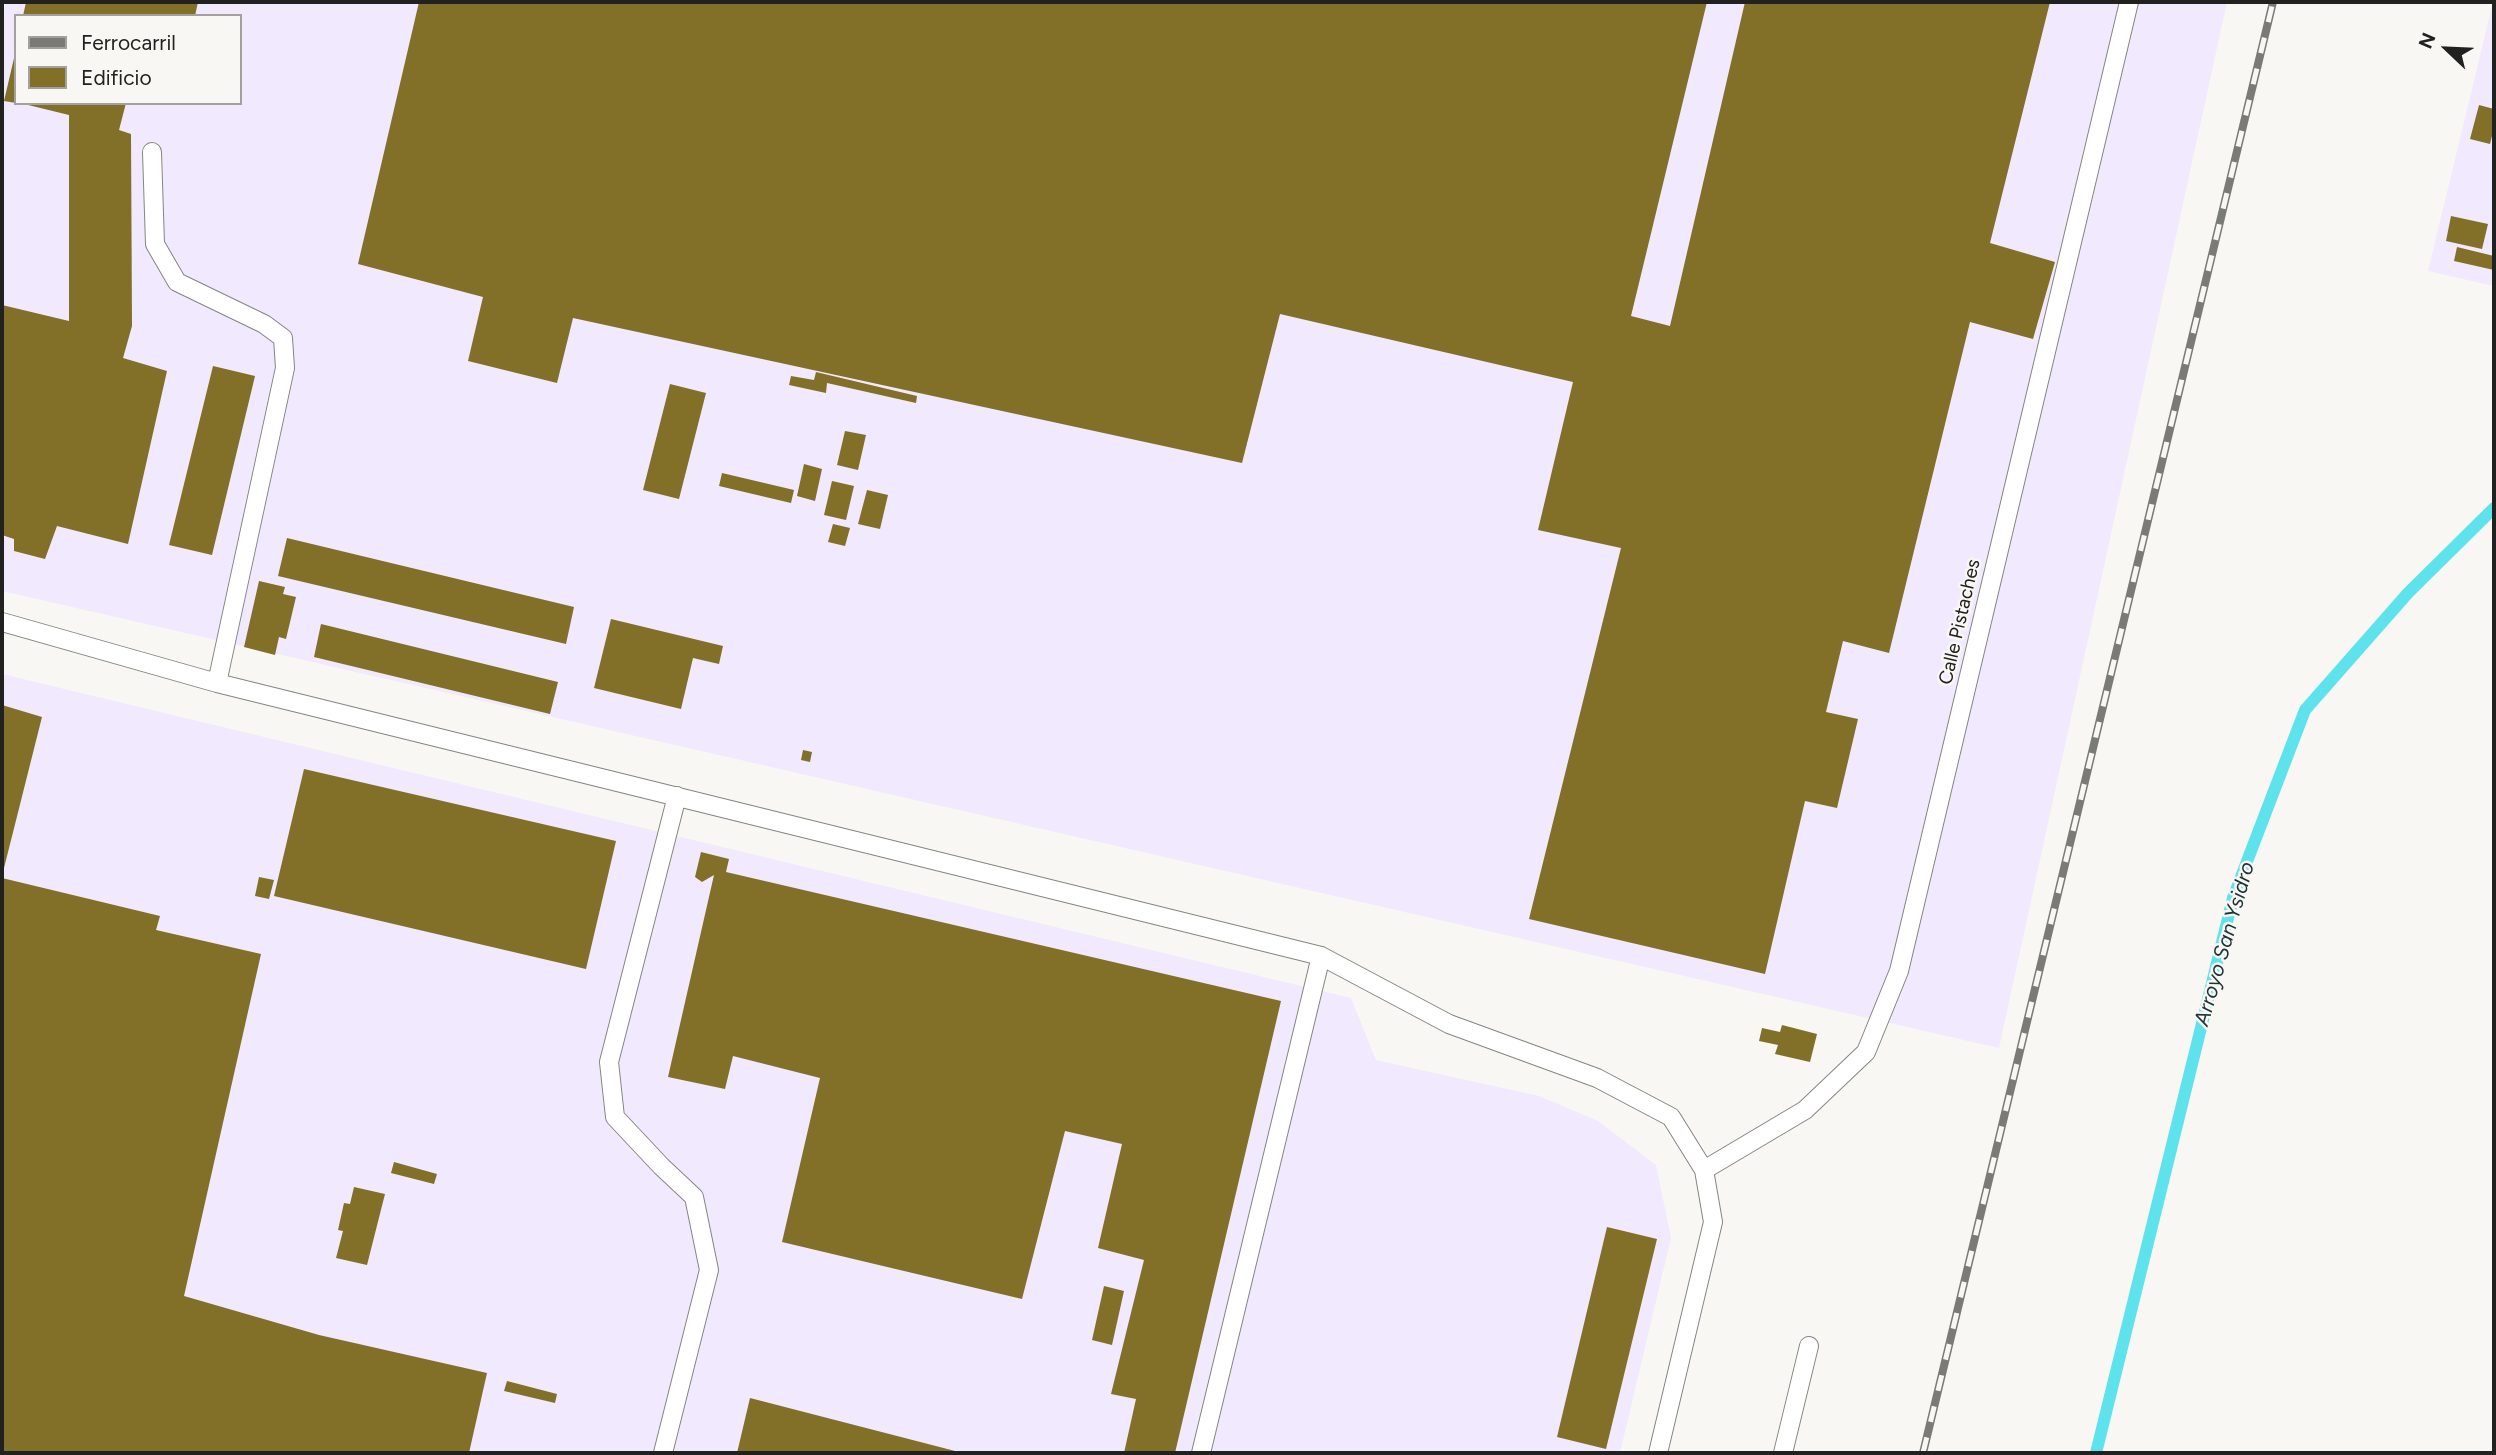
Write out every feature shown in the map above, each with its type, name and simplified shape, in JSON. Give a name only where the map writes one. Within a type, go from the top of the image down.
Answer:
[{"type":"lane","name":"Calle Pistaches","points":[[1704,1170],[1805,1110],[1866,1052],[1899,971],[2129,2]]},
{"type":"lane","points":[[152,152],[155,244],[177,282],[264,324],[283,338],[285,368],[217,683]]},
{"type":"lane","points":[[2,622],[217,683],[1321,956],[1449,1024],[1597,1078],[1671,1117],[1704,1170],[1713,1222],[1658,1453]]},
{"type":"lane","points":[[663,1453],[709,1270],[694,1196],[661,1166],[615,1117],[609,1062],[677,796]]},
{"type":"lane","points":[[1201,1453],[1321,956]]},
{"type":"lane","points":[[1783,1453],[1809,1346]]},
{"type":"shaded area","points":[[6,2],[2227,2],[1999,1048],[2,591],[2,20]]},
{"type":"shaded area","points":[[2494,2],[2494,286],[2428,271]]},
{"type":"shaded area","points":[[2,674],[1351,998],[1376,1060],[1539,1096],[1598,1121],[1656,1165],[1671,1238],[1620,1453],[2,1453]]},
{"type":"building","points":[[26,2],[198,2],[195,14],[23,14]]},
{"type":"building","points":[[419,2],[1707,2],[1631,316],[1670,326],[1745,2],[2050,2],[1990,243],[2055,262],[2033,339],[1970,322],[1889,653],[1843,641],[1826,712],[1858,719],[1837,808],[1805,801],[1765,974],[1529,919],[1621,548],[1538,530],[1573,382],[1280,314],[1242,463],[573,318],[557,383],[468,361],[483,297],[358,264]]},
{"type":"building","points":[[14,58],[14,103],[4,101]]},
{"type":"building","points":[[28,105],[125,105],[119,130],[131,134],[132,326],[123,358],[167,371],[128,544],[57,526],[45,559],[14,551],[14,539],[2,535],[2,305],[69,321],[69,115]]},
{"type":"building","points":[[2479,105],[2494,109],[2494,128],[2490,144],[2470,139]]},
{"type":"building","points":[[2451,216],[2488,224],[2482,249],[2446,241]]},
{"type":"building","points":[[2457,247],[2494,256],[2494,270],[2454,261]]},
{"type":"building","points":[[213,366],[255,376],[212,555],[169,545]]},
{"type":"building","points":[[816,372],[917,396],[916,403],[827,383],[826,393],[789,385],[791,376],[814,380]]},
{"type":"building","points":[[670,384],[706,393],[679,499],[643,490]]},
{"type":"building","points":[[845,431],[866,435],[858,470],[837,465]]},
{"type":"building","points":[[804,464],[822,469],[815,501],[797,496]]},
{"type":"building","points":[[722,473],[794,490],[791,503],[719,486]]},
{"type":"building","points":[[832,481],[854,486],[846,520],[824,515]]},
{"type":"building","points":[[867,490],[888,495],[880,529],[858,524]]},
{"type":"building","points":[[833,524],[850,528],[845,546],[828,542]]},
{"type":"building","points":[[287,538],[574,607],[566,644],[278,576]]},
{"type":"building","points":[[259,581],[285,587],[283,594],[296,597],[286,639],[279,637],[275,655],[244,647]]},
{"type":"building","points":[[611,619],[723,646],[719,664],[693,658],[681,709],[594,688]]},
{"type":"building","points":[[321,624],[558,682],[550,714],[314,657]]},
{"type":"building","points":[[2,705],[42,717],[3,872],[2,872]]},
{"type":"building","points":[[803,750],[812,752],[810,762],[801,760]]},
{"type":"building","points":[[304,769],[616,841],[586,969],[274,896]]},
{"type":"building","points":[[701,852],[729,859],[726,872],[1281,1001],[1175,1453],[1124,1453],[1136,1399],[1111,1394],[1144,1260],[1098,1248],[1122,1144],[1065,1131],[1022,1299],[782,1242],[820,1078],[733,1056],[725,1089],[668,1077],[714,875],[702,882],[695,877]]},
{"type":"building","points":[[259,877],[274,880],[269,899],[255,896]]},
{"type":"building","points":[[2,878],[160,916],[156,930],[261,954],[184,1296],[319,1335],[487,1373],[469,1453],[2,1453]]},
{"type":"building","points":[[1782,1025],[1817,1034],[1810,1062],[1775,1054],[1778,1045],[1759,1041],[1762,1028],[1780,1032]]},
{"type":"building","points":[[394,1162],[437,1174],[434,1184],[391,1173]]},
{"type":"building","points":[[354,1187],[385,1194],[367,1265],[336,1258],[343,1231],[338,1230],[344,1203],[350,1204]]},
{"type":"building","points":[[1607,1227],[1657,1239],[1606,1449],[1557,1437]]},
{"type":"building","points":[[1104,1286],[1124,1291],[1112,1345],[1092,1340]]},
{"type":"building","points":[[507,1381],[557,1394],[555,1403],[504,1391]]},
{"type":"building","points":[[750,1398],[959,1452],[959,1453],[737,1453]]},
{"type":"waterway","name":"Arroyo San Ysidro","points":[[2096,1453],[2233,898],[2305,710],[2408,593],[2494,508]]},
{"type":"railway","points":[[1923,1453],[2273,2]]}]
